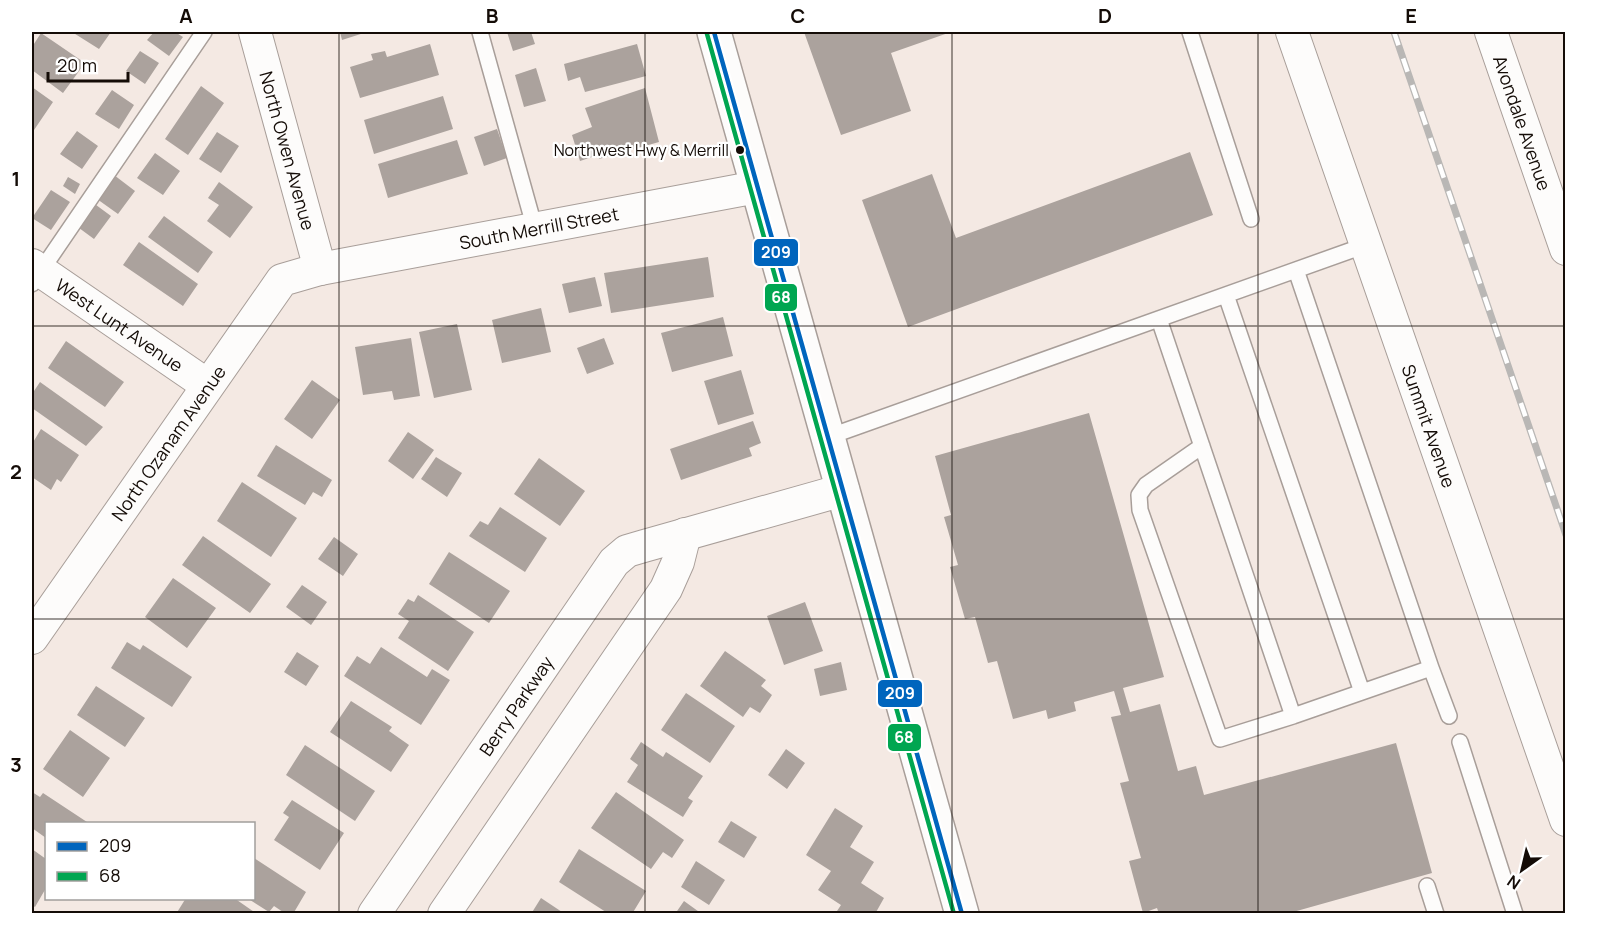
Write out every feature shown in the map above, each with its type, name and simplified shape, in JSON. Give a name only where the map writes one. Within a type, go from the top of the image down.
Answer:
[{"type":"main road","points":[[714,32],[962,914]]},
{"type":"street","name":"North Owen Avenue","points":[[255,32],[320,269]]},
{"type":"street","name":"Summit Avenue","points":[[1292,32],[1566,820]]},
{"type":"street","name":"Avondale Avenue","points":[[1491,32],[1565,249]]},
{"type":"street","name":"South Merrill Street","points":[[320,269],[757,187]]},
{"type":"street","name":"North Ozanam Avenue","points":[[32,638],[282,280],[320,269]]},
{"type":"street","name":"West Lunt Avenue","points":[[34,274],[207,385]]},
{"type":"street","name":"Berry Parkway","points":[[374,914],[614,562],[627,551],[843,490]]},
{"type":"street","points":[[444,914],[666,590],[678,562],[685,534]]},
{"type":"lane","points":[[34,274],[204,32]]},
{"type":"lane","points":[[480,32],[536,229]]},
{"type":"lane","points":[[1190,32],[1251,219]]},
{"type":"lane","points":[[828,437],[1366,245]]},
{"type":"lane","points":[[1296,270],[1449,716]]},
{"type":"lane","points":[[1226,295],[1362,692]]},
{"type":"lane","points":[[1159,319],[1293,716]]},
{"type":"lane","points":[[1202,446],[1146,485],[1139,495],[1140,510],[1220,739],[1431,668]]},
{"type":"lane","points":[[1460,742],[1515,914]]},
{"type":"lane","points":[[1427,886],[1436,914]]},
{"type":"building","points":[[72,32],[111,32],[99,49]]},
{"type":"building","points":[[154,32],[175,32],[183,37],[169,56],[147,40]]},
{"type":"building","points":[[340,32],[367,32],[342,40]]},
{"type":"building","points":[[507,32],[531,32],[535,44],[513,51]]},
{"type":"building","points":[[804,32],[951,32],[891,53],[911,111],[841,135]]},
{"type":"building","points":[[41,33],[85,63],[63,93],[32,70],[32,47]]},
{"type":"building","points":[[430,44],[439,75],[360,98],[350,67],[373,60],[371,54],[385,51],[387,57]]},
{"type":"building","points":[[637,44],[646,76],[585,92],[580,77],[568,81],[564,64]]},
{"type":"building","points":[[140,51],[159,63],[145,84],[126,71]]},
{"type":"building","points":[[536,68],[546,101],[524,107],[515,75]]},
{"type":"building","points":[[201,86],[224,103],[188,155],[165,139]]},
{"type":"building","points":[[32,87],[53,102],[32,133]]},
{"type":"building","points":[[645,88],[659,142],[599,159],[598,155],[580,161],[572,135],[592,127],[585,108]]},
{"type":"building","points":[[112,90],[134,105],[119,129],[95,114]]},
{"type":"building","points":[[443,96],[453,129],[374,154],[364,120]]},
{"type":"building","points":[[497,129],[507,158],[484,166],[474,137]]},
{"type":"building","points":[[77,131],[98,146],[82,169],[60,154]]},
{"type":"building","points":[[217,132],[239,146],[221,173],[199,159]]},
{"type":"building","points":[[457,140],[468,174],[388,198],[378,164]]},
{"type":"building","points":[[1190,152],[1213,215],[908,327],[862,200],[932,174],[956,238]]},
{"type":"building","points":[[155,153],[180,171],[163,195],[137,178]]},
{"type":"building","points":[[114,175],[135,191],[118,214],[97,199]]},
{"type":"building","points":[[68,177],[80,184],[75,194],[63,186]]},
{"type":"building","points":[[219,182],[253,207],[230,238],[207,221],[219,205],[208,198]]},
{"type":"building","points":[[51,190],[70,202],[51,230],[32,218]]},
{"type":"building","points":[[92,202],[111,216],[94,239],[75,225]]},
{"type":"building","points":[[164,216],[213,252],[198,273],[148,237]]},
{"type":"building","points":[[139,242],[198,284],[183,306],[123,265]]},
{"type":"building","points":[[708,257],[714,297],[611,313],[604,273]]},
{"type":"building","points":[[595,277],[602,306],[569,313],[562,284]]},
{"type":"building","points":[[541,308],[551,352],[502,363],[492,320]]},
{"type":"building","points":[[723,317],[733,356],[672,372],[661,333]]},
{"type":"building","points":[[457,324],[472,390],[434,398],[419,332]]},
{"type":"building","points":[[411,338],[420,396],[394,400],[392,391],[363,395],[355,347]]},
{"type":"building","points":[[604,338],[614,364],[587,374],[577,348]]},
{"type":"building","points":[[66,341],[124,382],[105,407],[48,368]]},
{"type":"building","points":[[741,370],[754,414],[718,425],[704,381]]},
{"type":"building","points":[[312,380],[340,400],[312,439],[284,419]]},
{"type":"building","points":[[40,382],[103,427],[86,446],[32,408],[32,394]]},
{"type":"building","points":[[1089,413],[1164,677],[1123,688],[1130,712],[1160,704],[1178,771],[1196,766],[1204,795],[1396,743],[1432,873],[1286,914],[1159,914],[1157,908],[1143,913],[1129,861],[1141,858],[1120,783],[1129,781],[1111,717],[1121,715],[1114,691],[1074,702],[1076,711],[1048,719],[1046,710],[1013,719],[997,661],[988,663],[975,617],[965,619],[950,567],[958,565],[944,517],[951,515],[935,456]]},
{"type":"building","points":[[753,421],[761,443],[749,448],[752,456],[681,480],[670,449]]},
{"type":"building","points":[[41,429],[79,455],[61,482],[57,479],[51,490],[32,477],[32,444]]},
{"type":"building","points":[[408,432],[434,450],[413,479],[388,461]]},
{"type":"building","points":[[276,445],[332,480],[322,497],[313,492],[305,505],[257,476]]},
{"type":"building","points":[[436,457],[462,473],[447,497],[421,479]]},
{"type":"building","points":[[539,458],[585,491],[560,526],[514,494]]},
{"type":"building","points":[[242,482],[297,518],[271,557],[217,521]]},
{"type":"building","points":[[500,507],[547,538],[525,572],[469,536],[480,521],[488,525]]},
{"type":"building","points":[[203,536],[271,584],[250,613],[182,565]]},
{"type":"building","points":[[334,537],[358,554],[343,576],[318,559]]},
{"type":"building","points":[[449,552],[510,591],[489,623],[429,584]]},
{"type":"building","points":[[173,578],[216,608],[187,648],[145,617]]},
{"type":"building","points":[[302,585],[327,602],[311,625],[286,607]]},
{"type":"building","points":[[418,595],[474,632],[448,671],[398,638],[409,621],[398,614],[408,599],[414,602]]},
{"type":"building","points":[[805,602],[823,651],[784,665],[767,616]]},
{"type":"building","points":[[127,642],[140,650],[143,645],[192,677],[172,707],[111,668]]},
{"type":"building","points":[[381,647],[427,677],[432,669],[450,680],[421,725],[344,676],[357,656],[370,664]]},
{"type":"building","points":[[725,651],[766,680],[761,686],[772,695],[760,713],[750,707],[743,717],[700,686]]},
{"type":"building","points":[[297,652],[319,666],[306,686],[284,672]]},
{"type":"building","points":[[841,662],[847,690],[820,696],[814,669]]},
{"type":"building","points":[[96,686],[145,718],[125,747],[77,715]]},
{"type":"building","points":[[686,693],[735,726],[710,763],[661,730]]},
{"type":"building","points":[[351,701],[392,727],[389,731],[409,745],[391,772],[330,732]]},
{"type":"building","points":[[70,730],[110,758],[83,797],[43,769]]},
{"type":"building","points":[[641,742],[663,757],[666,752],[703,776],[688,798],[693,801],[683,817],[627,782],[638,765],[630,759]]},
{"type":"building","points":[[305,745],[375,791],[355,821],[286,775]]},
{"type":"building","points":[[786,749],[805,763],[787,789],[768,775]]},
{"type":"building","points":[[32,792],[40,797],[43,793],[87,822],[45,822],[45,837],[32,828]]},
{"type":"building","points":[[616,792],[684,840],[672,858],[663,852],[651,869],[591,828]]},
{"type":"building","points":[[292,800],[344,833],[320,870],[274,840],[289,817],[283,813]]},
{"type":"building","points":[[835,808],[863,826],[850,847],[874,862],[861,883],[884,898],[875,914],[835,914],[841,905],[818,890],[831,871],[806,855]]},
{"type":"building","points":[[731,821],[757,837],[744,858],[718,842]]},
{"type":"building","points":[[32,849],[45,858],[45,890],[35,907],[32,905]]},
{"type":"building","points":[[579,849],[646,891],[632,914],[609,914],[559,882]]},
{"type":"building","points":[[255,859],[306,892],[293,914],[286,914],[274,906],[269,912],[250,900],[255,900]]},
{"type":"building","points":[[696,861],[725,880],[709,905],[681,887]]},
{"type":"building","points":[[541,898],[565,914],[531,914]]},
{"type":"building","points":[[185,900],[237,900],[257,914],[176,914]]},
{"type":"building","points":[[684,901],[702,914],[675,914]]},
{"type":"railway","points":[[1394,32],[1566,535]]},
{"type":"transit line","name":"209","points":[[714,32],[962,914]]},
{"type":"transit line","name":"68","points":[[707,34],[954,914]]},
{"type":"place","name":"Northwest Hwy & Merrill","points":[[740,150]]}]
